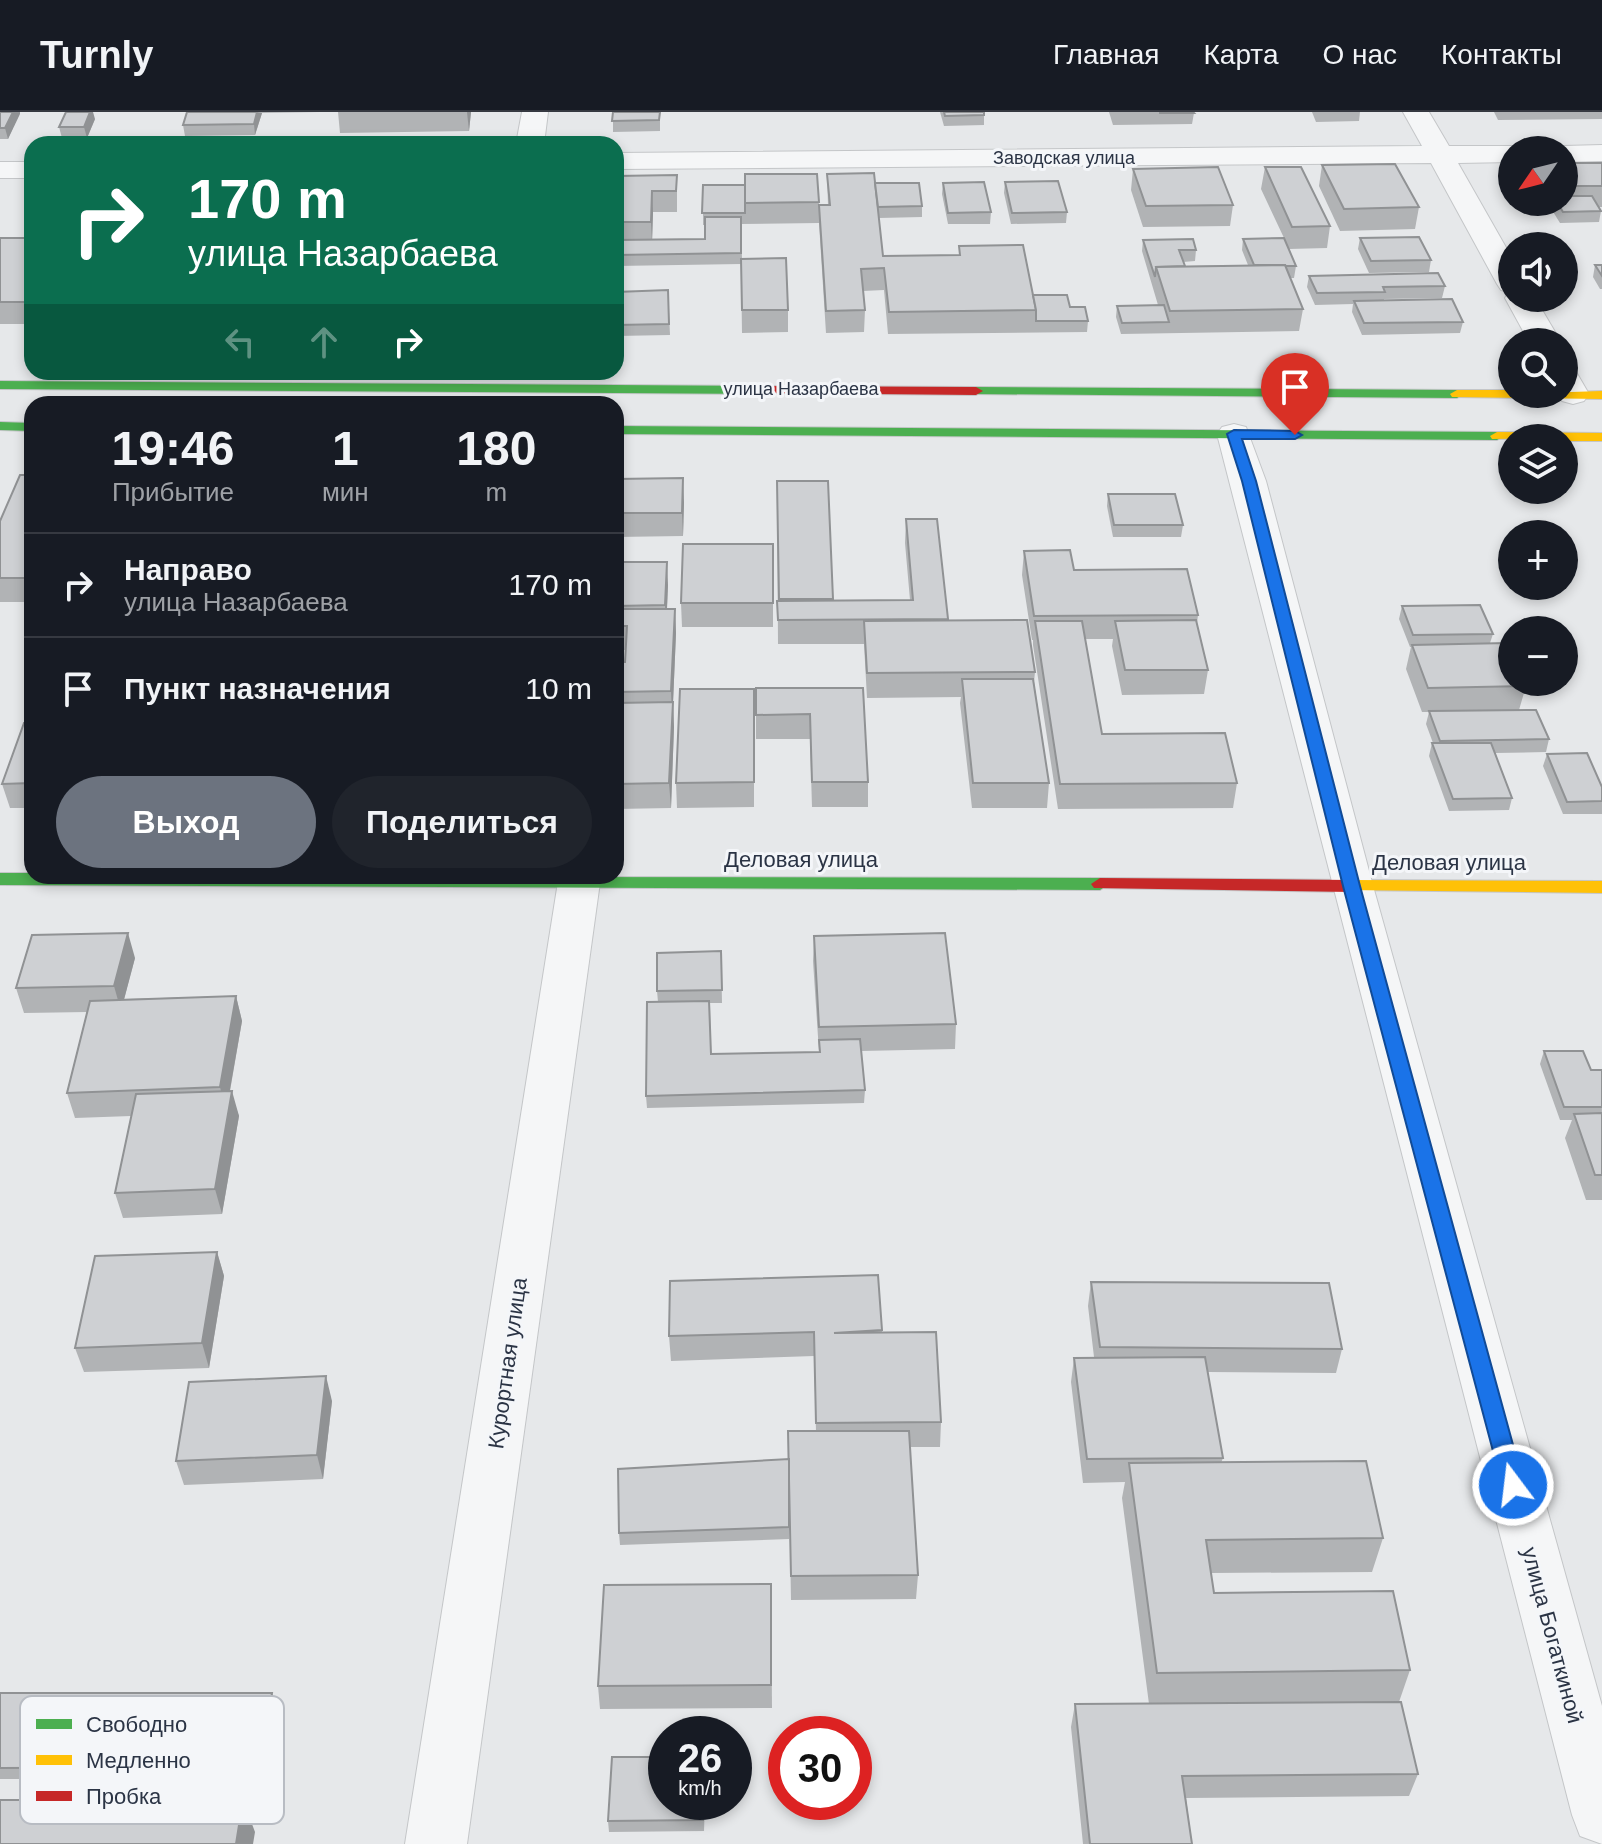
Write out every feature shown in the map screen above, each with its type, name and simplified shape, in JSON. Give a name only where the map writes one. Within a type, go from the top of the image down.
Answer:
[{"type":"main road","name":"улица Назарбаева","points":[[0,385],[498,380],[1580,389]]},
{"type":"main road","points":[[0,426],[24,427]]},
{"type":"main road","name":"улица Назарбаева","points":[[624,430],[1602,437]]},
{"type":"main road","name":"Деловая улица","points":[[0,879],[24,879]]},
{"type":"main road","name":"Деловая улица","points":[[624,882],[1602,887]]},
{"type":"street","points":[[531,136],[535,112]]},
{"type":"street","points":[[1416,112],[1498,259]]},
{"type":"street","points":[[1578,154],[1602,153]]},
{"type":"street","name":"Заводская улица","points":[[624,161],[1498,154]]},
{"type":"street","points":[[0,170],[24,170]]},
{"type":"street","name":"улица Богаткиной","points":[[1234,434],[1602,1815]]},
{"type":"street","name":"Курортная улица","points":[[436,1844],[579,884]]},
{"type":"building","points":[[0,112],[13,112],[5,128],[0,128]]},
{"type":"building","points":[[66,112],[90,112],[84,127],[59,127]]},
{"type":"building","points":[[187,112],[257,112],[254,124],[183,125]]},
{"type":"building","points":[[613,112],[660,112],[659,120],[612,121]]},
{"type":"building","points":[[944,112],[984,112],[984,115],[945,116]]},
{"type":"building","points":[[1578,163],[1602,163],[1602,186],[1578,186]]},
{"type":"building","points":[[1395,164],[1419,207],[1344,209],[1322,165]]},
{"type":"building","points":[[1218,167],[1233,205],[1146,206],[1133,169]]},
{"type":"building","points":[[1265,167],[1301,167],[1330,226],[1292,227]]},
{"type":"building","points":[[874,173],[883,256],[960,255],[959,246],[1023,245],[1036,310],[889,312],[884,268],[861,269],[865,310],[826,311],[819,205],[830,205],[827,174]]},
{"type":"building","points":[[745,174],[817,174],[819,202],[745,203]]},
{"type":"building","points":[[677,175],[676,191],[652,191],[651,222],[624,222],[624,176]]},
{"type":"building","points":[[1058,181],[1067,212],[1012,213],[1005,182]]},
{"type":"building","points":[[984,182],[991,212],[948,213],[943,183]]},
{"type":"building","points":[[875,183],[919,183],[922,206],[878,207]]},
{"type":"building","points":[[703,185],[745,185],[745,213],[702,213]]},
{"type":"building","points":[[1578,196],[1592,196],[1601,211],[1578,212]]},
{"type":"building","points":[[705,217],[741,217],[741,253],[624,255],[624,240],[705,239]]},
{"type":"building","points":[[1419,237],[1431,260],[1371,261],[1360,238]]},
{"type":"building","points":[[0,238],[24,238],[24,302],[0,302]]},
{"type":"building","points":[[1284,238],[1296,266],[1254,265],[1243,239]]},
{"type":"building","points":[[1193,239],[1196,250],[1179,250],[1185,266],[1156,267],[1155,277],[1143,240]]},
{"type":"building","points":[[786,258],[788,310],[742,310],[741,259]]},
{"type":"building","points":[[1285,265],[1303,309],[1170,311],[1156,267]]},
{"type":"building","points":[[1438,273],[1445,286],[1383,287],[1385,292],[1317,293],[1309,276]]},
{"type":"building","points":[[668,290],[669,324],[624,325],[624,292]]},
{"type":"building","points":[[1033,295],[1067,295],[1070,307],[1085,307],[1088,321],[1036,321]]},
{"type":"building","points":[[1452,299],[1463,322],[1364,323],[1354,301]]},
{"type":"building","points":[[1164,305],[1169,322],[1122,323],[1117,306]]},
{"type":"building","points":[[20,475],[24,475],[24,578],[0,578],[0,521]]},
{"type":"building","points":[[683,478],[682,513],[624,513],[624,479]]},
{"type":"building","points":[[777,481],[828,481],[833,599],[779,599]]},
{"type":"building","points":[[1108,494],[1175,494],[1183,525],[1114,525]]},
{"type":"building","points":[[906,519],[937,519],[948,619],[778,620],[777,601],[913,600]]},
{"type":"building","points":[[683,544],[773,544],[773,603],[681,603]]},
{"type":"building","points":[[1070,550],[1074,570],[1187,569],[1198,615],[1034,616],[1024,551]]},
{"type":"building","points":[[624,562],[667,562],[665,605],[624,606]]},
{"type":"building","points":[[1480,605],[1493,634],[1413,635],[1402,606]]},
{"type":"building","points":[[624,609],[675,609],[671,691],[624,692],[627,626],[624,626]]},
{"type":"building","points":[[1027,620],[1035,672],[867,673],[864,621]]},
{"type":"building","points":[[1196,620],[1208,670],[1125,670],[1115,621]]},
{"type":"building","points":[[1035,621],[1082,621],[1102,734],[1225,733],[1237,783],[1060,784]]},
{"type":"building","points":[[1498,643],[1498,687],[1428,688],[1412,645]]},
{"type":"building","points":[[962,679],[1033,679],[1049,783],[973,783]]},
{"type":"building","points":[[756,688],[863,688],[868,782],[812,782],[810,714],[756,715]]},
{"type":"building","points":[[680,689],[754,689],[754,782],[676,783]]},
{"type":"building","points":[[673,702],[669,783],[624,784],[624,703]]},
{"type":"building","points":[[1536,710],[1549,739],[1440,741],[1429,711]]},
{"type":"building","points":[[24,723],[24,783],[2,784]]},
{"type":"building","points":[[1432,743],[1491,743],[1512,798],[1453,799]]},
{"type":"building","points":[[1587,753],[1602,787],[1602,801],[1567,802],[1547,754]]},
{"type":"building","points":[[128,933],[114,986],[16,988],[32,935]]},
{"type":"building","points":[[945,933],[956,1024],[819,1027],[814,936]]},
{"type":"building","points":[[721,951],[722,990],[657,991],[657,953]]},
{"type":"building","points":[[236,996],[220,1087],[67,1093],[90,1001]]},
{"type":"building","points":[[709,1001],[711,1054],[820,1052],[819,1040],[860,1039],[865,1090],[646,1096],[647,1002]]},
{"type":"building","points":[[1544,1051],[1583,1051],[1591,1070],[1602,1070],[1602,1107],[1564,1107]]},
{"type":"building","points":[[232,1091],[215,1189],[115,1193],[136,1094]]},
{"type":"building","points":[[1602,1113],[1602,1175],[1595,1175],[1574,1114]]},
{"type":"building","points":[[217,1252],[202,1343],[75,1348],[95,1256]]},
{"type":"building","points":[[878,1275],[882,1330],[834,1333],[936,1332],[941,1422],[816,1423],[814,1332],[669,1336],[670,1281]]},
{"type":"building","points":[[1091,1282],[1329,1283],[1342,1349],[1100,1347]]},
{"type":"building","points":[[1205,1357],[1223,1458],[1087,1459],[1074,1358]]},
{"type":"building","points":[[326,1376],[317,1455],[176,1461],[189,1382]]},
{"type":"building","points":[[788,1431],[909,1431],[918,1575],[791,1576]]},
{"type":"building","points":[[789,1459],[789,1527],[619,1533],[618,1469]]},
{"type":"building","points":[[1366,1461],[1383,1538],[1206,1540],[1214,1593],[1393,1591],[1410,1670],[1157,1673],[1129,1463]]},
{"type":"building","points":[[771,1584],[771,1685],[598,1686],[604,1585]]},
{"type":"building","points":[[0,1693],[272,1693],[271,1696],[20,1696],[20,1768],[0,1768]]},
{"type":"building","points":[[1401,1702],[1418,1774],[1182,1776],[1192,1844],[1090,1844],[1075,1704]]},
{"type":"building","points":[[612,1757],[648,1757],[648,1820],[703,1820],[608,1821]]},
{"type":"building","points":[[0,1800],[20,1800],[20,1824],[239,1824],[236,1844],[0,1844]]},
{"type":"traffic: fast","points":[[0,385],[761,390]]},
{"type":"traffic: fast","points":[[976,391],[1457,394]]},
{"type":"traffic: fast","points":[[0,426],[24,427]]},
{"type":"traffic: fast","points":[[624,430],[1497,436]]},
{"type":"traffic: fast","points":[[0,879],[24,879]]},
{"type":"traffic: fast","points":[[624,882],[1100,884]]},
{"type":"traffic: slow","points":[[1457,394],[1602,395]]},
{"type":"traffic: slow","points":[[1497,436],[1602,437]]},
{"type":"traffic: slow","points":[[1351,886],[1602,887]]},
{"type":"traffic: jam","points":[[761,390],[976,391]]},
{"type":"traffic: jam","points":[[1100,884],[1351,886]]},
{"type":"route","points":[[1295,435],[1234,434],[1249,481],[1352,886],[1513,1485]]}]
